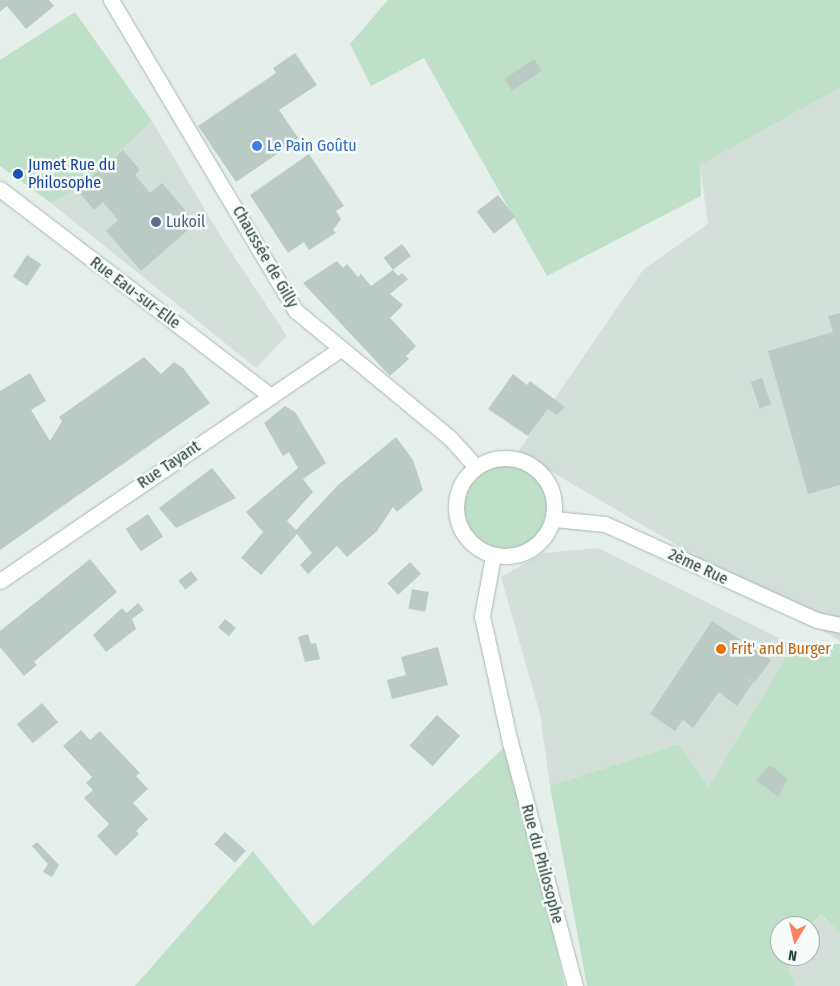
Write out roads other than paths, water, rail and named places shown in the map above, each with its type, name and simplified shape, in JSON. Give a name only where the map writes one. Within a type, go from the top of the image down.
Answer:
[{"type":"main road","name":"Chaussée de Gilly","points":[[111,0],[296,312],[339,350],[450,438],[476,467]]},
{"type":"main road","name":"Rue Eau-sur-Elle","points":[[0,189],[271,396]]},
{"type":"main road","name":"Rue Tayant","points":[[0,582],[339,350]]},
{"type":"main road","points":[[497,458],[513,458],[528,463],[542,474],[551,487],[555,503],[554,519],[538,545],[524,554],[493,556],[477,549],[465,537],[457,522],[455,504],[462,482],[476,467],[497,458]]},
{"type":"main road","name":"2ème Rue","points":[[554,519],[605,524],[809,616],[840,625]]},
{"type":"main road","name":"Rue du Philosophe","points":[[493,556],[482,616],[510,742],[575,986]]},
{"type":"place","name":"Le Pain Goûtu","points":[[257,146]]},
{"type":"place","name":"Jumet Rue du Philosophe","points":[[18,174]]},
{"type":"place","name":"Lukoil","points":[[156,222]]},
{"type":"place","name":"Frit' and Burger","points":[[721,649]]}]
